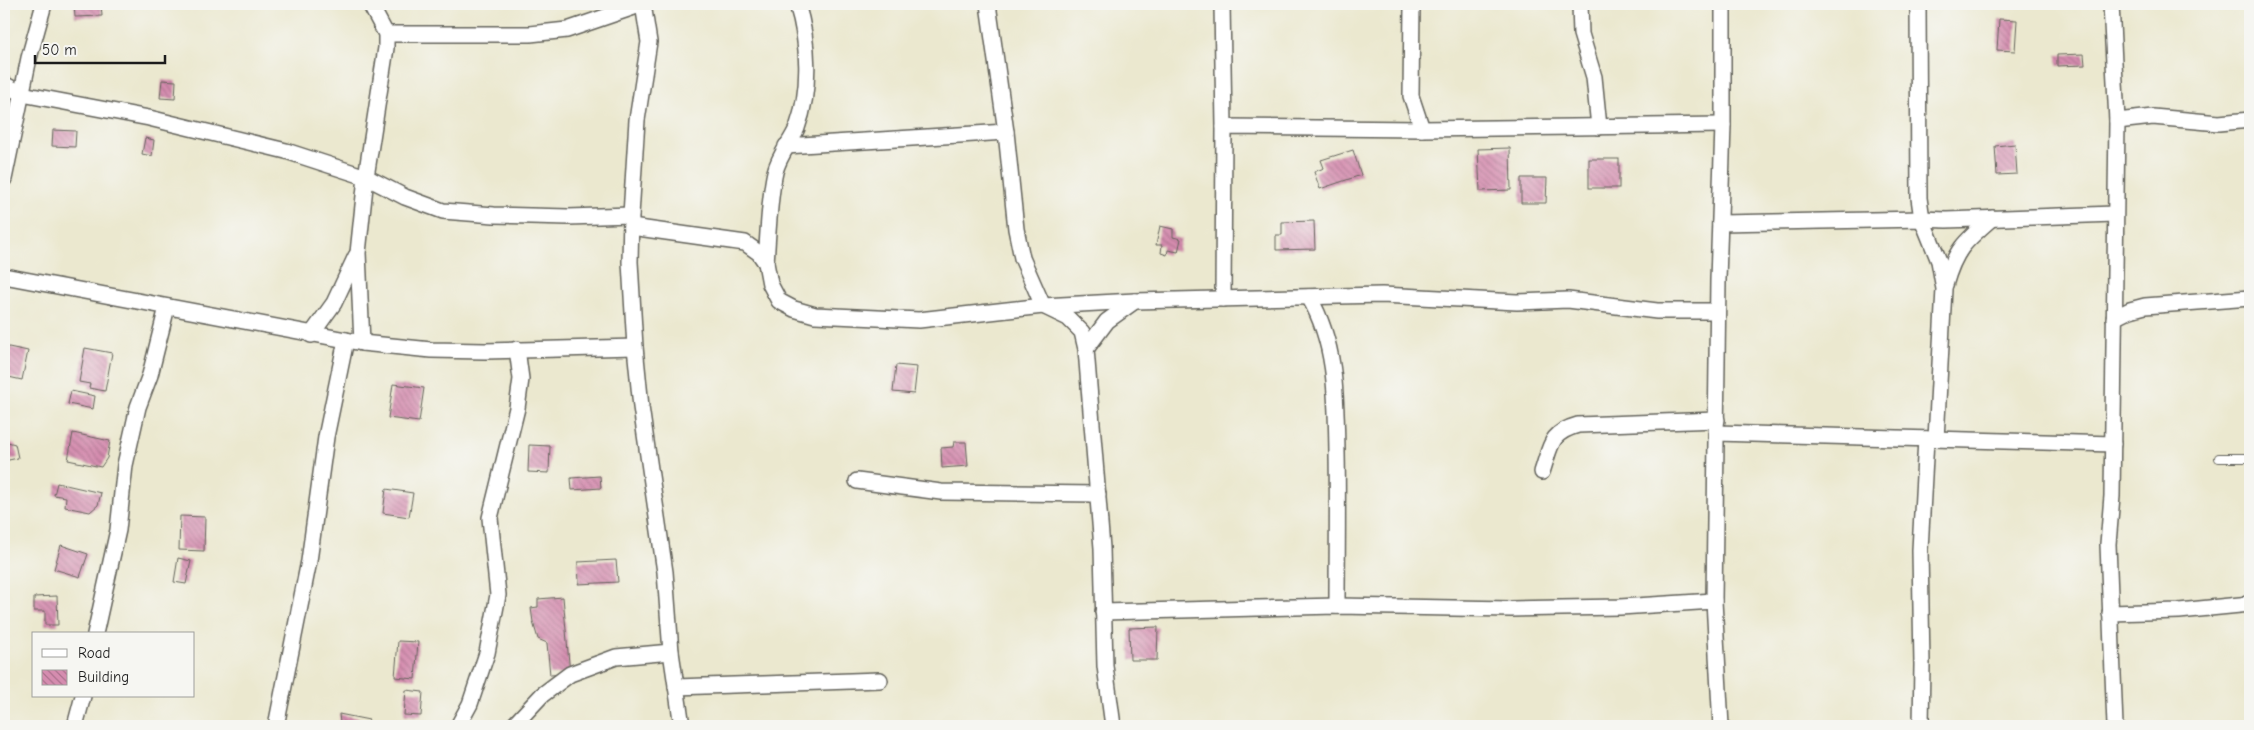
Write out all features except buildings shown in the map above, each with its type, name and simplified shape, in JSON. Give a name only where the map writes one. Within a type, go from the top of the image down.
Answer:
[{"type":"street","points":[[4,179],[44,4]]},
{"type":"street","points":[[276,726],[309,561],[326,436],[354,342],[358,253],[366,177],[386,48],[386,34],[370,4]]},
{"type":"street","points":[[386,34],[530,34],[567,30],[643,4],[649,42],[637,120],[630,262],[641,407],[665,572],[671,652],[682,726]]},
{"type":"street","points":[[797,4],[802,18],[807,64],[804,100],[796,129],[786,146],[775,172],[766,263],[770,284],[779,301],[794,309],[815,315],[919,320],[1043,306],[1134,301],[1382,295],[1516,302],[1568,300],[1658,311],[1718,311]]},
{"type":"street","points":[[988,4],[1006,132],[1016,229],[1022,258],[1043,306],[1068,318],[1082,332],[1086,350],[1102,548],[1105,666],[1113,726]]},
{"type":"street","points":[[1222,4],[1224,127],[1223,299]]},
{"type":"street","points":[[1412,4],[1411,96],[1422,129]]},
{"type":"street","points":[[1580,4],[1580,34],[1594,77],[1599,127]]},
{"type":"street","points":[[1721,726],[1714,601],[1723,125],[1723,4]]},
{"type":"street","points":[[1918,4],[1919,198],[1922,219],[1939,260],[1944,289]]},
{"type":"street","points":[[2111,4],[2117,120],[2114,214],[2112,496],[2108,544],[2116,726]]},
{"type":"street","points":[[4,84],[22,94],[149,118],[286,151],[366,177],[405,198],[443,210],[494,216],[568,217],[631,221],[745,243],[760,253],[766,263]]},
{"type":"street","points":[[2117,120],[2153,117],[2219,123],[2250,120]]},
{"type":"street","points":[[1224,127],[1422,129],[1723,125]]},
{"type":"street","points":[[786,146],[1006,132]]},
{"type":"street","points":[[1720,223],[2114,214]]},
{"type":"street","points":[[1921,726],[1920,550],[1944,289],[1952,261],[1965,241],[1992,218]]},
{"type":"street","points":[[311,335],[334,302],[358,253]]},
{"type":"street","points":[[4,276],[354,342],[431,350],[635,347]]},
{"type":"street","points":[[1309,297],[1318,312],[1332,361],[1336,385],[1337,606]]},
{"type":"street","points":[[2114,318],[2130,310],[2145,306],[2250,298]]},
{"type":"street","points":[[1086,350],[1107,321],[1134,301]]},
{"type":"street","points":[[95,632],[118,530],[127,455],[138,407],[150,375],[168,307]]},
{"type":"street","points":[[458,726],[470,704],[487,653],[498,596],[490,518],[517,408],[521,379],[517,350]]},
{"type":"street","points":[[1542,472],[1554,437],[1564,429],[1578,425],[1717,427],[1931,439],[2113,444]]},
{"type":"street","points":[[856,481],[941,492],[1098,494]]},
{"type":"street","points":[[1103,612],[1337,606],[1521,609],[1620,607],[1714,601]]},
{"type":"street","points":[[2110,613],[2179,611],[2250,604]]},
{"type":"street","points":[[512,726],[542,694],[570,674],[616,657],[671,652]]},
{"type":"street","points":[[676,687],[880,680]]},
{"type":"street","points":[[75,726],[82,698]]},
{"type":"lane","points":[[2219,458],[2250,458]]}]
